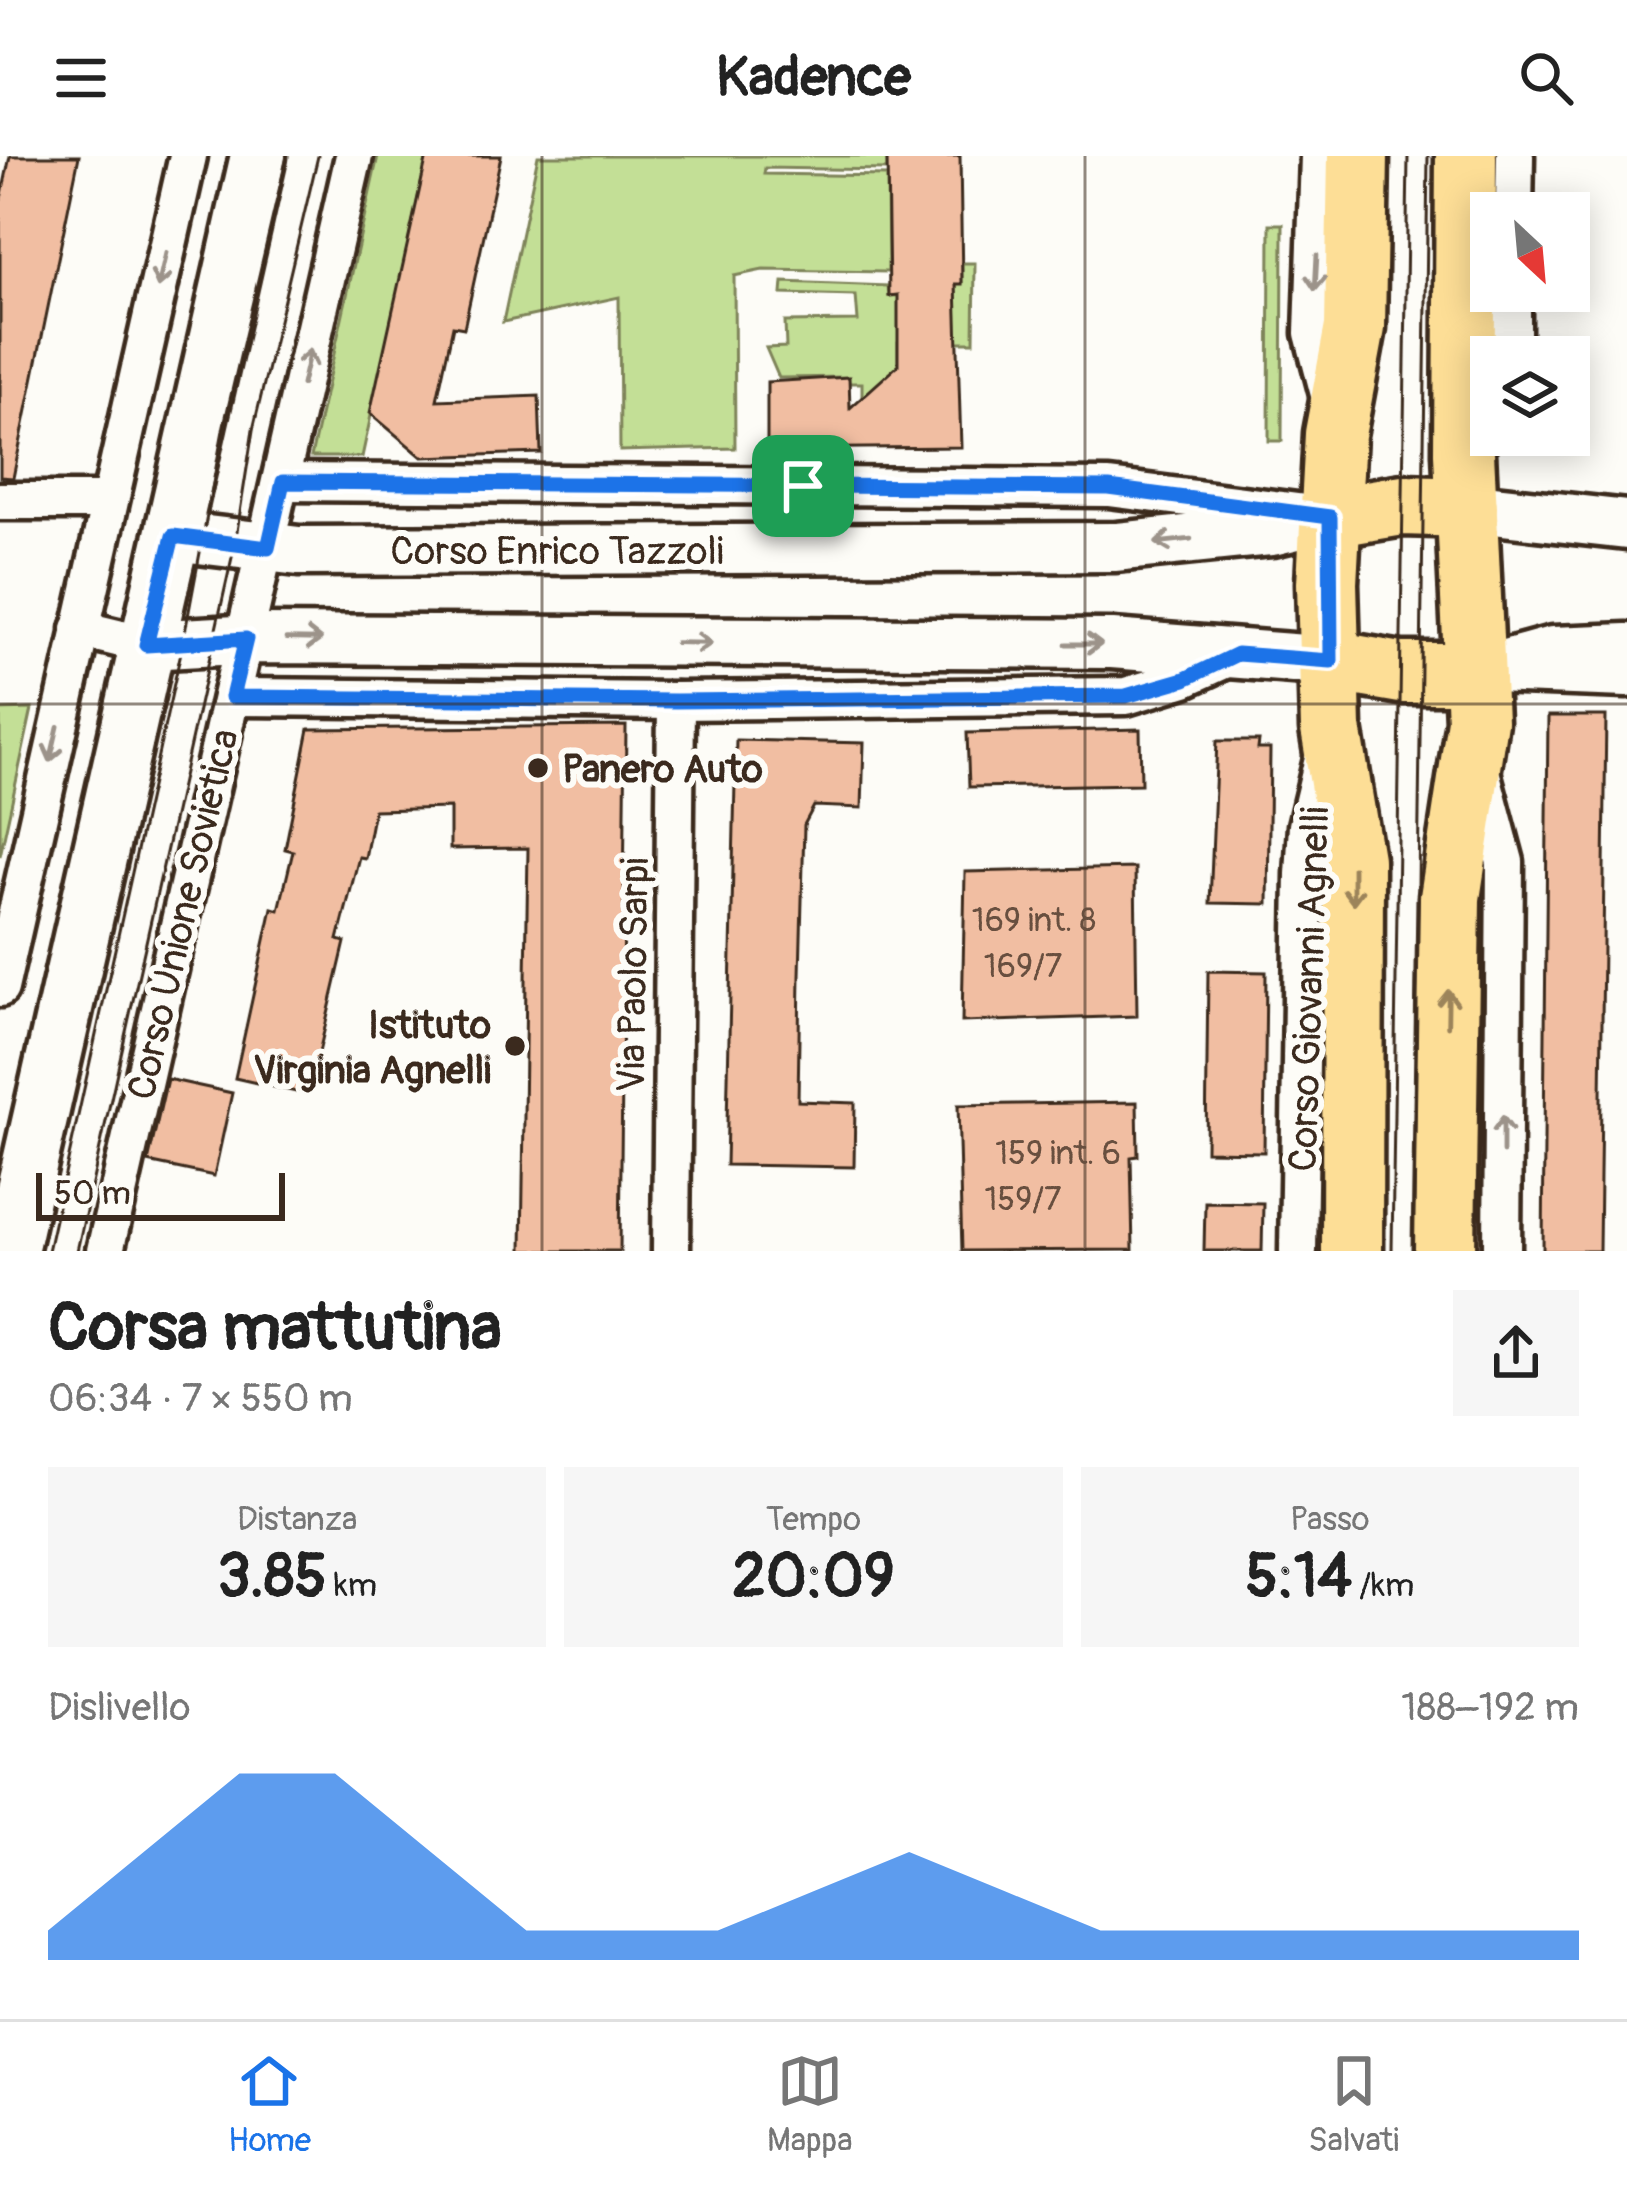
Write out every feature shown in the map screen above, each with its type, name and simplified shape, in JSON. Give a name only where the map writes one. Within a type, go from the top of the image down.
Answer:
[{"type":"main road","points":[[10,1251],[258,156]]},
{"type":"main road","points":[[1358,156],[1355,327],[1337,424],[1330,517],[1403,505],[1467,507]]},
{"type":"main road","points":[[1445,1251],[1450,898],[1474,743],[1465,442],[1466,156]]},
{"type":"main road","name":"Corso Giovanni Agnelli","points":[[1330,517],[1331,728],[1353,860],[1352,1251]]},
{"type":"main road","points":[[1331,661],[1401,673],[1473,673]]},
{"type":"street","points":[[0,988],[188,156]]},
{"type":"street","name":"Corso Unione Sovietica","points":[[105,1251],[354,156]]},
{"type":"street","points":[[1319,156],[1313,333],[1337,424]]},
{"type":"street","points":[[1514,192],[1515,156]]},
{"type":"street","points":[[1465,442],[1470,430]]},
{"type":"street","name":"Corso Enrico Tazzoli","points":[[283,482],[1109,488],[1330,517]]},
{"type":"street","points":[[0,501],[109,502]]},
{"type":"street","points":[[1467,507],[1613,516]]},
{"type":"street","name":"Corso Enrico Tazzoli","points":[[173,536],[268,548],[1116,547],[1272,531],[1330,517]]},
{"type":"street","points":[[80,629],[146,645],[246,639],[1112,644],[1331,661]]},
{"type":"street","points":[[1473,673],[1553,651],[1627,648]]},
{"type":"street","points":[[232,697],[676,701],[1126,696],[1185,679],[1237,654]]},
{"type":"street","points":[[1473,673],[1627,680]]},
{"type":"street","name":"Via Paolo Sarpi","points":[[671,1251],[676,701]]},
{"type":"street","name":"Corso Giovanni Agnelli","points":[[1298,1251],[1307,826],[1331,728]]},
{"type":"street","points":[[1474,743],[1505,862],[1502,1251]]},
{"type":"green space","points":[[378,156],[427,156],[362,457],[311,457]]},
{"type":"green space","points":[[538,156],[887,156],[887,170],[765,168],[764,174],[887,176],[888,272],[763,270],[734,276],[735,448],[620,451],[619,297],[503,322]]},
{"type":"green space","points":[[1270,224],[1283,224],[1282,441],[1269,441]]},
{"type":"green space","points":[[962,263],[975,263],[974,342],[898,342],[898,397],[862,397],[862,383],[849,383],[848,377],[779,378],[766,348],[786,347],[785,322],[858,321],[856,296],[782,294],[783,282],[888,286],[889,296],[956,294],[956,284],[962,283]]},
{"type":"green space","points":[[32,709],[0,856],[0,710]]},
{"type":"building","points":[[10,156],[79,156],[13,478],[0,477],[0,204]]},
{"type":"building","points":[[427,156],[501,156],[464,328],[453,326],[437,400],[539,396],[541,453],[422,457],[370,413]]},
{"type":"building","points":[[887,156],[960,156],[962,284],[956,284],[961,447],[767,449],[767,382],[849,377],[850,408],[898,365],[898,295],[889,296]]},
{"type":"building","points":[[1548,716],[1606,716],[1599,1251],[1543,1251]]},
{"type":"building","points":[[626,726],[620,1251],[522,1251],[528,848],[450,849],[450,808],[374,810],[365,858],[359,857],[338,940],[345,942],[309,1095],[235,1078],[272,908],[279,910],[293,851],[285,849],[309,729]]},
{"type":"building","points":[[1140,729],[1141,784],[969,787],[967,733]]},
{"type":"building","points":[[736,740],[864,743],[862,808],[814,806],[804,825],[800,975],[798,1101],[855,1103],[854,1167],[726,1165]]},
{"type":"building","points":[[1217,741],[1259,741],[1258,749],[1270,749],[1268,904],[1210,903]]},
{"type":"building","points":[[1135,868],[1137,1016],[962,1022],[965,872]]},
{"type":"building","points":[[1208,971],[1266,972],[1264,1152],[1206,1151]]},
{"type":"building","points":[[167,1079],[232,1093],[214,1176],[148,1162]]},
{"type":"building","points":[[1137,1102],[1138,1156],[1131,1157],[1133,1250],[962,1251],[958,1105]]},
{"type":"building","points":[[1205,1202],[1263,1203],[1262,1251],[1204,1251]]},
{"type":"tram line","points":[[48,1251],[183,643],[224,425],[287,156]]},
{"type":"tram line","points":[[77,1251],[235,544],[253,430],[318,156]]},
{"type":"tram line","points":[[1392,1251],[1408,156]]},
{"type":"tram line","points":[[1413,1251],[1428,156]]},
{"type":"place","name":"Panero Auto","points":[[538,768]]},
{"type":"place","name":"Istituto Virginia Agnelli","points":[[515,1046]]},
{"type":"route","points":[[283,482],[803,486],[1109,488],[1330,517],[1331,661],[1237,654],[1185,679],[1126,696],[676,701],[267,698],[232,697],[246,639],[146,645],[173,536],[268,548],[283,482]]}]
